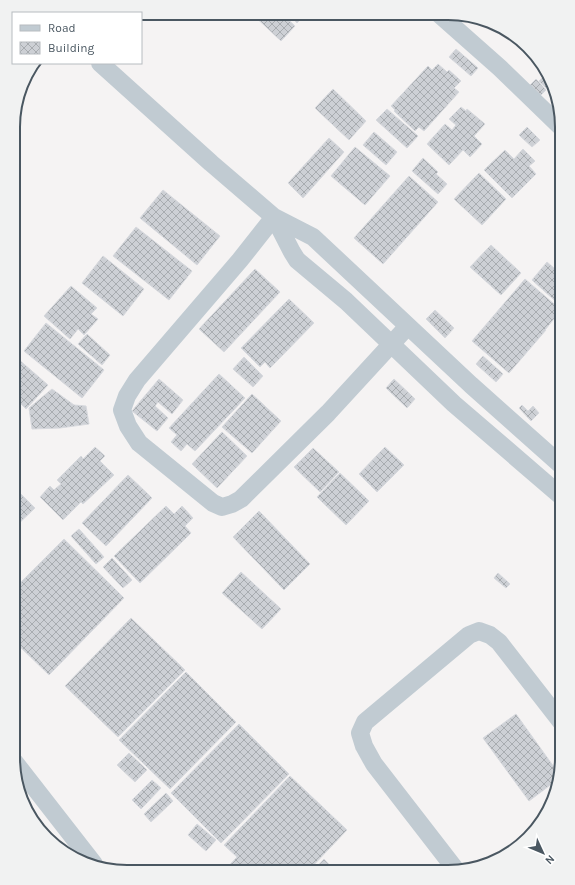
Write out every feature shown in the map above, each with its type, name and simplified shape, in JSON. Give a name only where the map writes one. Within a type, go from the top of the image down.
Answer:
[{"type":"street","points":[[446,20],[500,68],[555,121]]},
{"type":"street","points":[[101,64],[210,163],[274,217],[313,237],[471,385],[555,460]]},
{"type":"street","points":[[274,217],[297,260],[346,301],[454,404],[555,491]]},
{"type":"street","points":[[274,217],[240,260],[137,380],[126,396],[122,410],[128,426],[139,443],[213,503],[222,508],[232,504],[241,499],[328,413],[408,326]]},
{"type":"street","points":[[452,865],[374,764],[364,746],[360,733],[365,722],[469,635],[479,632],[490,635],[499,642],[555,714]]},
{"type":"street","points":[[21,770],[89,858]]},
{"type":"building","points":[[258,20],[289,20],[295,26],[281,41]]},
{"type":"building","points":[[456,49],[478,68],[471,76],[449,57]]},
{"type":"building","points":[[438,64],[447,72],[449,70],[461,81],[454,88],[459,92],[424,131],[419,127],[415,131],[394,111],[395,110],[391,106],[428,66],[432,70]]},
{"type":"building","points":[[543,77],[548,90],[539,81]]},
{"type":"building","points":[[536,79],[546,90],[538,98],[528,87]]},
{"type":"building","points":[[333,89],[366,121],[349,140],[315,108]]},
{"type":"building","points":[[461,107],[466,111],[467,109],[485,124],[474,136],[482,144],[470,157],[463,150],[449,165],[427,144],[445,124],[452,130],[456,125],[449,119]]},
{"type":"building","points":[[387,109],[418,136],[407,148],[376,120]]},
{"type":"building","points":[[527,127],[540,140],[532,147],[519,135]]},
{"type":"building","points":[[374,132],[397,152],[386,165],[363,145]]},
{"type":"building","points":[[329,138],[344,152],[303,198],[288,183]]},
{"type":"building","points":[[355,147],[390,176],[365,205],[331,176]]},
{"type":"building","points":[[523,149],[535,161],[529,166],[536,174],[512,198],[484,170],[505,150],[514,159]]},
{"type":"building","points":[[423,158],[438,172],[436,174],[447,184],[438,194],[412,171]]},
{"type":"building","points":[[479,173],[506,199],[482,225],[454,199]]},
{"type":"building","points":[[409,176],[438,202],[383,264],[354,238]]},
{"type":"building","points":[[163,190],[220,236],[197,265],[140,218]]},
{"type":"building","points":[[136,227],[192,271],[169,300],[113,256]]},
{"type":"building","points":[[491,245],[521,273],[501,295],[470,267]]},
{"type":"building","points":[[103,256],[144,289],[123,316],[82,283]]},
{"type":"building","points":[[547,262],[555,269],[555,301],[532,280]]},
{"type":"building","points":[[255,269],[280,292],[224,352],[199,329]]},
{"type":"building","points":[[525,279],[555,305],[555,318],[509,373],[472,341]]},
{"type":"building","points":[[71,286],[97,308],[91,314],[98,319],[84,335],[78,329],[70,339],[44,316]]},
{"type":"building","points":[[289,299],[314,323],[270,368],[265,362],[260,367],[241,348]]},
{"type":"building","points":[[435,310],[454,328],[445,338],[426,319]]},
{"type":"building","points":[[46,323],[104,370],[82,398],[24,351]]},
{"type":"building","points":[[87,334],[110,355],[102,365],[78,344]]},
{"type":"building","points":[[483,356],[503,374],[496,382],[476,364]]},
{"type":"building","points":[[244,357],[263,376],[253,387],[233,369]]},
{"type":"building","points":[[20,361],[48,385],[26,409],[20,403]]},
{"type":"building","points":[[219,374],[245,398],[195,451],[187,444],[181,451],[171,442],[177,435],[169,428]]},
{"type":"building","points":[[159,379],[183,400],[172,414],[158,402],[155,406],[168,418],[157,431],[132,411]]},
{"type":"building","points":[[394,379],[415,399],[407,408],[386,388]]},
{"type":"building","points":[[52,389],[74,405],[86,406],[89,424],[60,428],[32,429],[29,408]]},
{"type":"building","points":[[252,394],[281,421],[252,453],[222,427]]},
{"type":"building","points":[[522,405],[528,411],[533,406],[539,413],[531,421],[519,408]]},
{"type":"building","points":[[222,432],[247,456],[217,488],[192,464]]},
{"type":"building","points":[[95,447],[105,456],[100,461],[114,475],[83,504],[81,502],[63,520],[40,497],[50,486],[54,490],[61,484],[57,480],[81,456],[83,459]]},
{"type":"building","points":[[385,447],[404,465],[377,492],[359,474]]},
{"type":"building","points":[[313,448],[339,472],[320,492],[294,467]]},
{"type":"building","points":[[340,473],[369,501],[346,525],[317,497]]},
{"type":"building","points":[[128,475],[152,498],[106,546],[82,523]]},
{"type":"building","points":[[20,493],[35,508],[20,522]]},
{"type":"building","points":[[166,506],[174,514],[182,506],[193,518],[185,526],[191,533],[140,583],[114,556]]},
{"type":"building","points":[[259,511],[310,564],[284,590],[233,537]]},
{"type":"building","points":[[79,529],[104,557],[96,564],[71,536]]},
{"type":"building","points":[[64,539],[124,598],[49,675],[20,647],[20,583]]},
{"type":"building","points":[[112,558],[132,580],[123,588],[103,567]]},
{"type":"building","points":[[241,572],[281,609],[262,629],[222,593]]},
{"type":"building","points":[[498,573],[510,584],[506,588],[494,578]]},
{"type":"building","points":[[131,618],[185,670],[118,737],[65,686]]},
{"type":"building","points":[[186,672],[236,722],[170,789],[119,740]]},
{"type":"building","points":[[516,714],[555,768],[551,784],[529,801],[483,738]]},
{"type":"building","points":[[239,724],[289,774],[221,843],[171,793]]},
{"type":"building","points":[[129,753],[147,770],[135,782],[117,765]]},
{"type":"building","points":[[290,776],[347,830],[314,865],[230,865],[237,857],[224,845]]},
{"type":"building","points":[[152,780],[161,788],[141,809],[132,800]]},
{"type":"building","points":[[166,793],[173,801],[151,822],[144,814]]},
{"type":"building","points":[[197,824],[216,840],[206,851],[188,835]]},
{"type":"building","points":[[324,859],[329,865],[318,865]]}]
